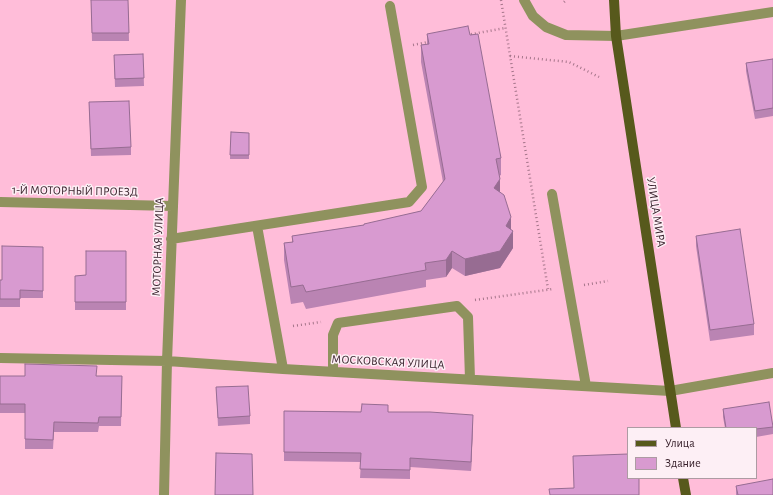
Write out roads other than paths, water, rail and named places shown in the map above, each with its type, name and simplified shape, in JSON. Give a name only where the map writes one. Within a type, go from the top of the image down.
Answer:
[{"type":"main road","name":"УЛИЦА МИРА","points":[[614,0],[616,36],[676,427]]},
{"type":"main road","points":[[683,479],[686,495]]},
{"type":"street","name":"МОТОРНАЯ УЛИЦА","points":[[164,495],[171,239],[182,0]]},
{"type":"street","points":[[524,0],[533,16],[546,27],[566,35],[616,36],[773,12]]},
{"type":"street","points":[[171,239],[409,202],[422,187],[390,6]]},
{"type":"street","points":[[552,194],[586,386]]},
{"type":"street","name":"1-Й МОТОРНЫЙ ПРОЕЗД","points":[[0,202],[173,206]]},
{"type":"street","points":[[257,226],[283,369]]},
{"type":"street","points":[[332,372],[333,335],[338,324],[457,306],[468,317],[470,380]]},
{"type":"street","name":"МОСКОВСКАЯ УЛИЦА","points":[[0,358],[167,361],[470,380],[670,390],[773,373]]}]
